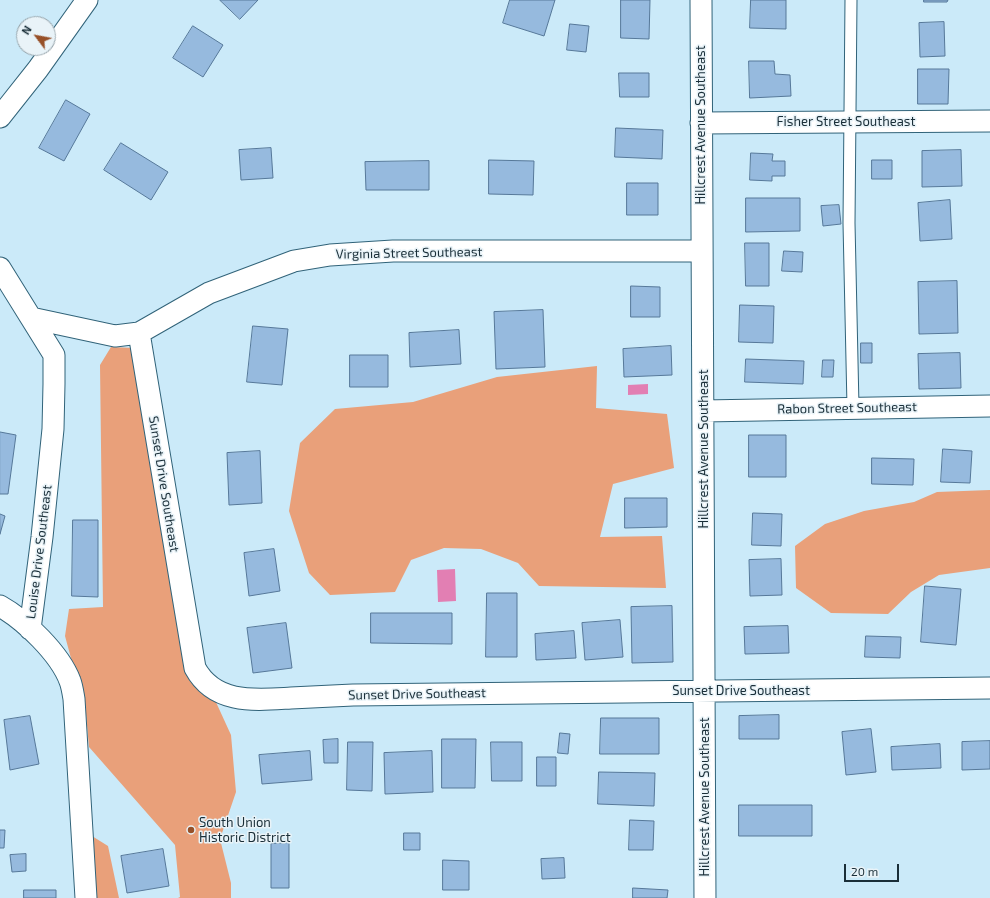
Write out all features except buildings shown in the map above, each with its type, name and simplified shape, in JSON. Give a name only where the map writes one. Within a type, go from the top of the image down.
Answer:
[{"type":"street","points":[[0,117],[38,69],[88,0]]},
{"type":"street","name":"Hillcrest Avenue Southeast","points":[[701,0],[705,898]]},
{"type":"street","name":"Fisher Street Southeast","points":[[701,123],[990,121]]},
{"type":"street","name":"Virginia Street Southeast","points":[[17,307],[115,336],[139,333],[209,293],[294,261],[330,255],[393,251],[702,251]]},
{"type":"street","name":"Louise Drive Southeast","points":[[0,268],[17,307],[54,355],[52,429],[30,629],[61,664],[70,680],[74,699],[86,898]]},
{"type":"street","name":"Sunset Drive Southeast","points":[[139,333],[195,668],[201,679],[218,691],[229,696],[248,700],[353,695],[990,688]]},
{"type":"street","name":"Rabon Street Southeast","points":[[704,411],[990,406]]},
{"type":"street","points":[[0,601],[8,600],[21,594],[37,576]]},
{"type":"street","points":[[0,606],[30,629]]},
{"type":"lane","points":[[851,0],[849,223],[852,408]]},
{"type":"shaded area","points":[[111,347],[135,348],[189,680],[215,700],[231,735],[236,792],[220,839],[231,883],[231,898],[178,898],[180,897],[175,845],[89,747],[86,714],[65,636],[69,609],[103,607],[100,365]]},
{"type":"shaded area","points":[[597,366],[596,408],[667,414],[674,468],[613,484],[600,537],[662,536],[666,588],[539,586],[518,563],[481,549],[444,548],[411,560],[395,592],[330,595],[309,573],[289,511],[300,443],[335,409],[413,402],[497,377]]},
{"type":"shaded area","points":[[648,384],[648,394],[628,395],[628,385]]},
{"type":"shaded area","points":[[990,490],[990,568],[939,575],[911,592],[888,614],[831,613],[796,588],[795,546],[825,524],[864,511],[914,502],[937,492]]},
{"type":"shaded area","points":[[455,569],[456,601],[438,602],[437,570]]},
{"type":"shaded area","points":[[92,836],[108,846],[119,898],[94,898]]},
{"type":"place","name":"South Union Historic District","points":[[191,830]]}]
